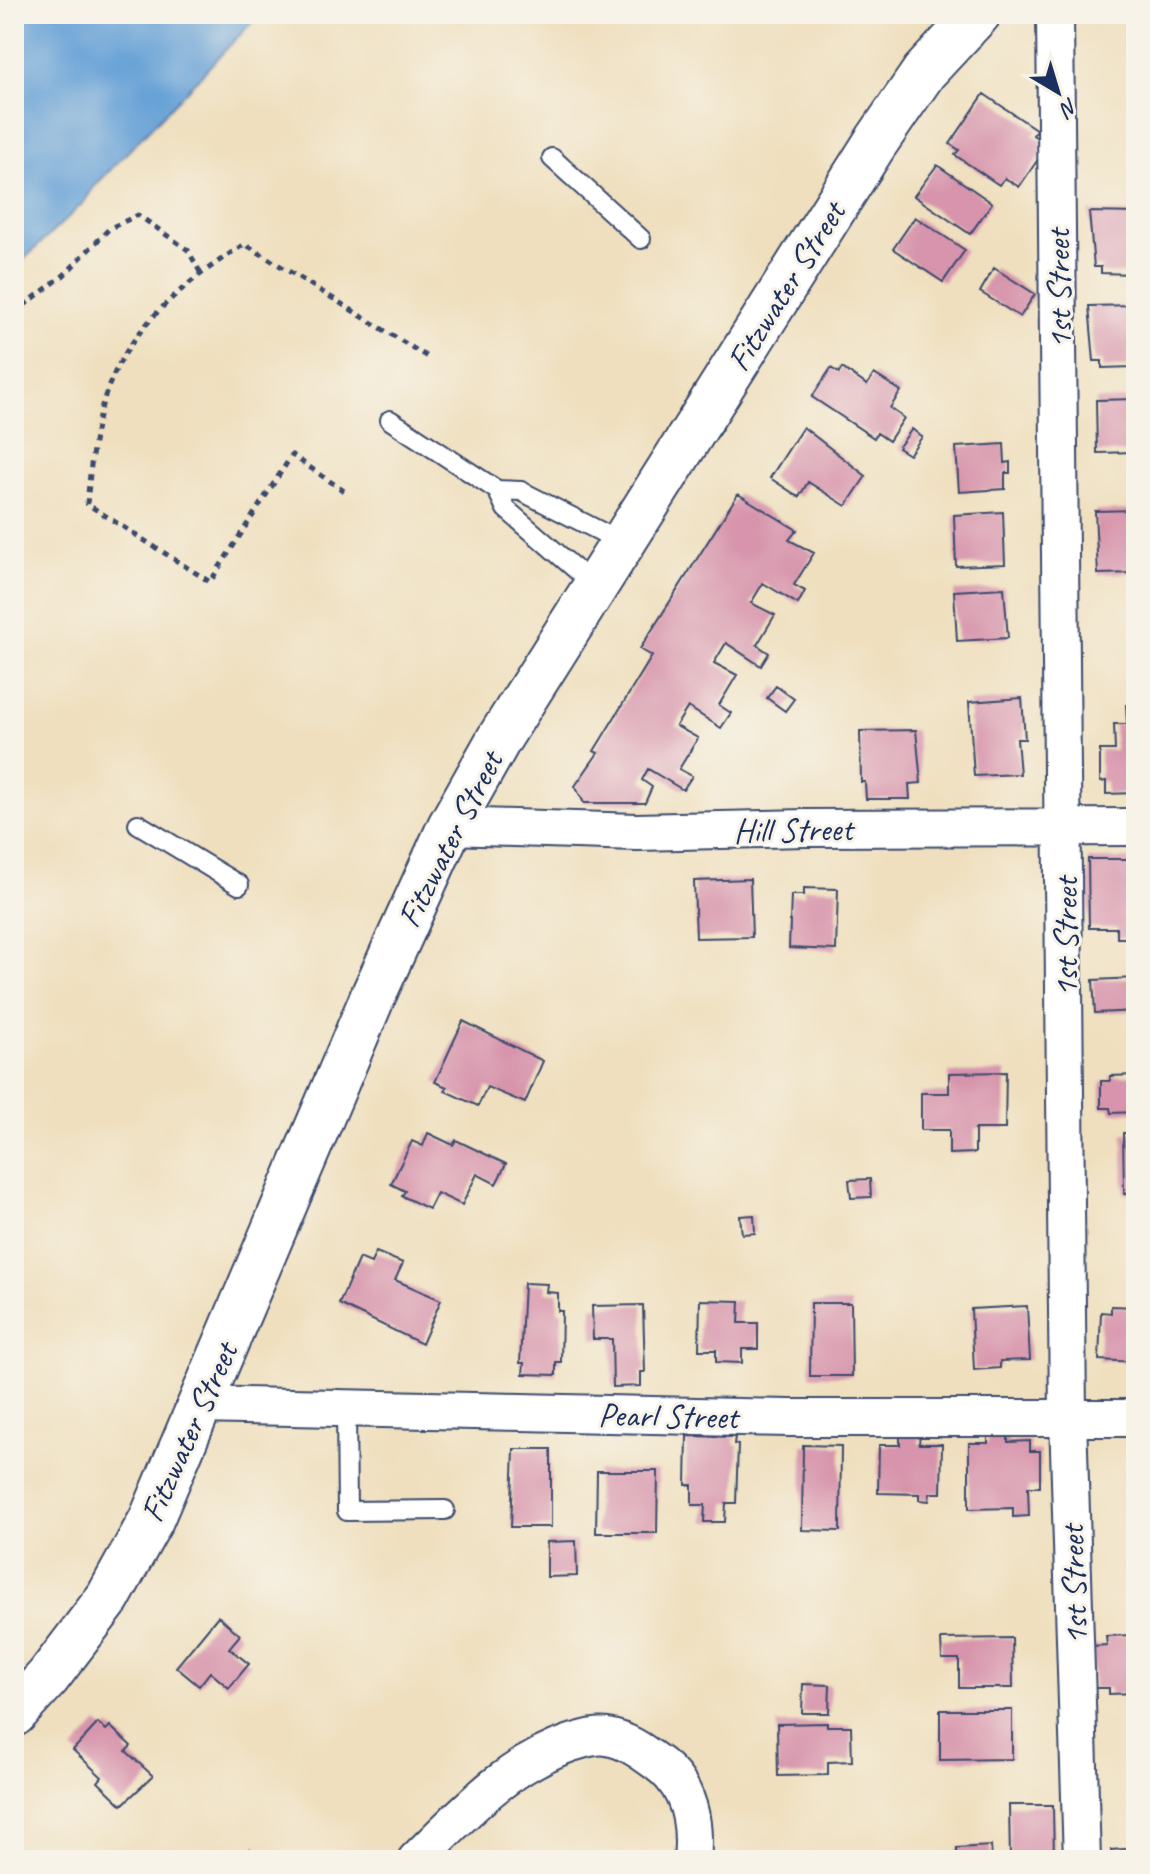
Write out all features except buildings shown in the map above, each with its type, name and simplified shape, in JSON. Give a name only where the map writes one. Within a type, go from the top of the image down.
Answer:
[{"type":"street","name":"Fitzwater Street","points":[[14,1714],[48,1677],[108,1598],[151,1520],[373,996],[450,826],[499,739],[874,145],[924,72],[978,14]]},
{"type":"street","name":"1st Street","points":[[1055,14],[1068,1418],[1082,1860]]},
{"type":"street","name":"Hill Street","points":[[450,826],[637,832],[1064,825],[1136,827]]},
{"type":"street","name":"Pearl Street","points":[[199,1405],[789,1418],[1136,1418]]},
{"type":"street","points":[[416,1860],[505,1776],[539,1754],[605,1736],[636,1747],[664,1767],[688,1799],[694,1839],[692,1860]]},
{"type":"lane","points":[[552,158],[641,239]]},
{"type":"lane","points":[[390,420],[497,490],[521,491],[623,543]]},
{"type":"lane","points":[[497,490],[506,509],[595,586]]},
{"type":"lane","points":[[138,824],[239,885]]},
{"type":"lane","points":[[346,1408],[347,1511],[445,1510]]},
{"type":"path","points":[[14,313],[64,275],[110,228],[138,215],[188,250],[200,272]]},
{"type":"path","points":[[344,491],[292,455],[210,582],[87,504],[92,454],[110,383],[151,317],[200,272],[245,244],[429,358]]},
{"type":"water","points":[[14,14],[260,14],[94,187],[84,202],[14,269]]}]
